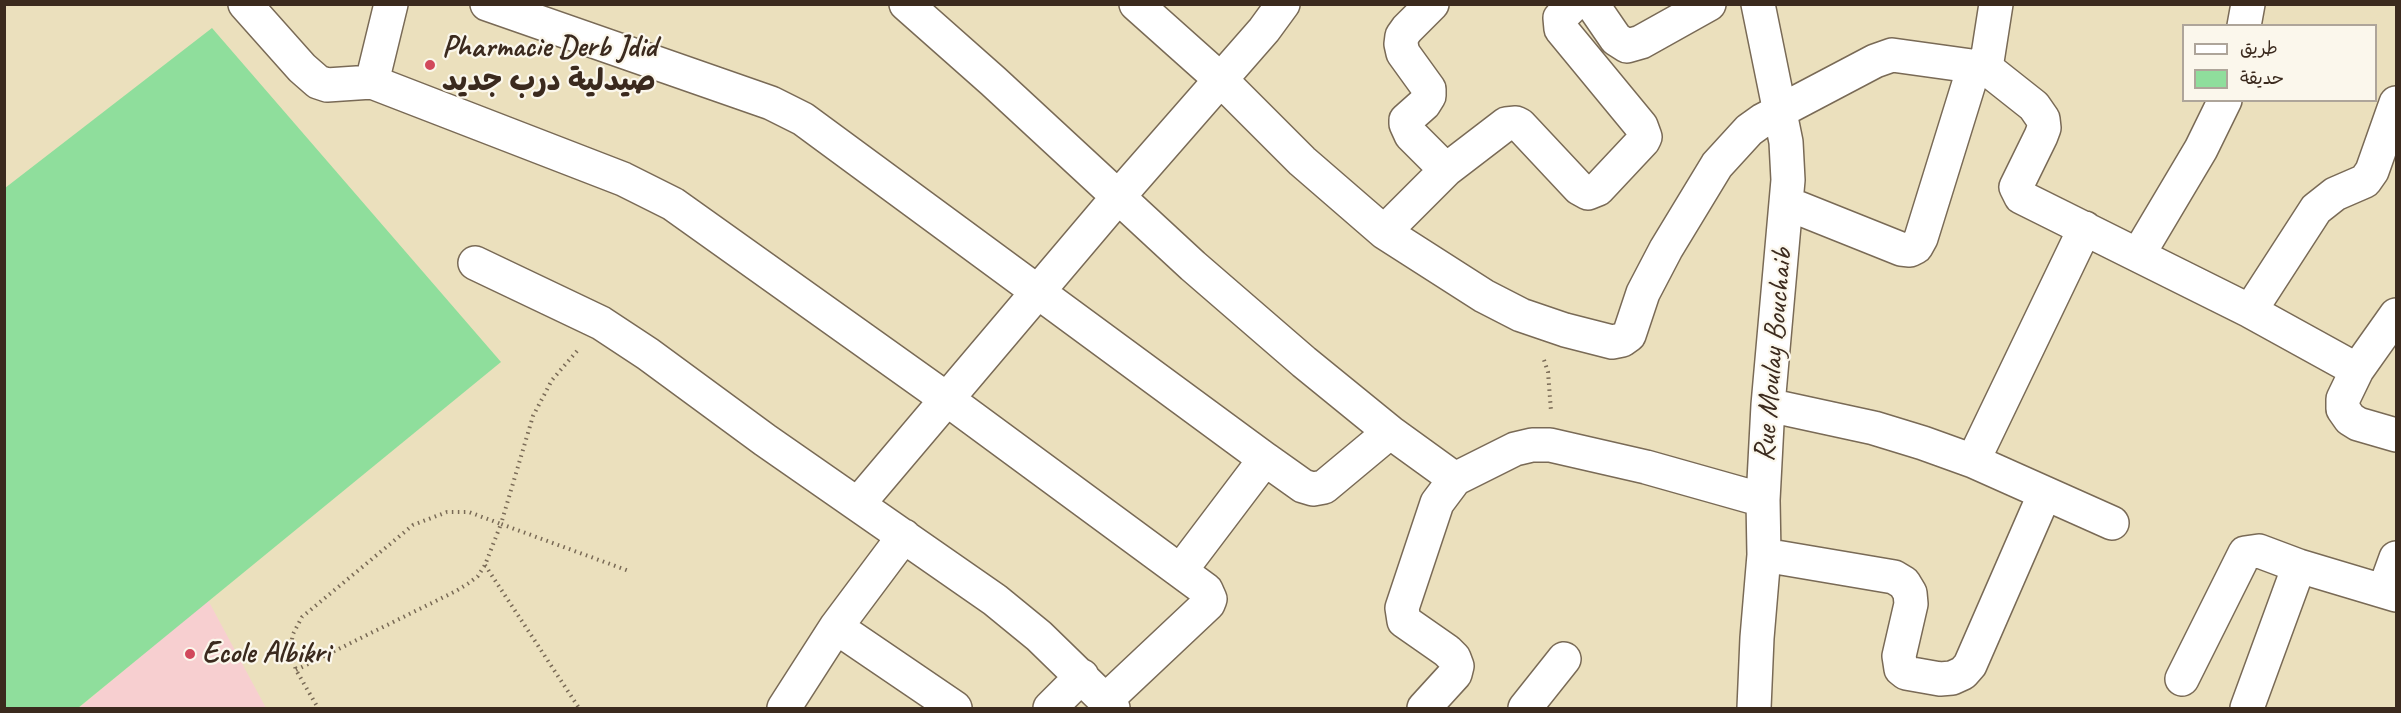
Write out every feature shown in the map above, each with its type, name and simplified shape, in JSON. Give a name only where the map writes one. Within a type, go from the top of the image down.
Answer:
[{"type":"street","points":[[245,4],[302,68],[318,82],[327,85],[372,82],[623,179],[673,204],[1181,570],[1206,590],[1210,599],[1208,604],[1109,704],[1040,636],[995,600],[765,440],[648,354],[601,323],[475,263]]},
{"type":"street","points":[[372,82],[391,4]]},
{"type":"street","points":[[487,4],[771,103],[803,119],[1303,486],[1313,489],[1324,487],[1390,432]]},
{"type":"street","points":[[906,4],[1118,197],[1296,354],[1390,432],[1455,479]]},
{"type":"street","points":[[1136,4],[1220,80],[1302,161],[1384,232],[1484,296],[1521,315],[1565,330],[1612,342],[1622,340],[1629,335],[1643,293],[1666,249],[1717,165],[1749,130],[1875,61],[1892,55],[1980,67],[2034,106],[2043,119],[2044,128],[2018,179],[2016,187],[2021,197],[2250,311],[2357,370]]},
{"type":"street","points":[[858,504],[1283,4]]},
{"type":"street","points":[[1432,4],[1407,28],[1402,36],[1403,53],[1427,83],[1429,89],[1429,96],[1424,104],[1406,120],[1406,124],[1412,135],[1446,170]]},
{"type":"street","points":[[1384,232],[1446,170],[1506,124],[1516,123],[1579,189],[1588,193],[1598,189],[1643,141],[1645,137],[1641,126],[1561,29],[1560,18],[1574,4]]},
{"type":"street","points":[[1592,4],[1616,39],[1627,46],[1641,42],[1709,4]]},
{"type":"street","name":"Rue Moulay Bouchaib","points":[[1754,708],[1764,555],[1763,500],[1768,405],[1786,203],[1787,160],[1780,112],[1758,4]]},
{"type":"street","points":[[1786,203],[1900,249],[1910,250],[1916,247],[1980,67],[1996,4]]},
{"type":"street","points":[[2244,24],[2248,4]]},
{"type":"street","points":[[2138,255],[2201,149],[2225,102]]},
{"type":"street","points":[[2250,311],[2316,209],[2335,194],[2365,181],[2372,171],[2397,103]]},
{"type":"street","points":[[1973,461],[2085,228]]},
{"type":"street","points":[[2397,315],[2357,370],[2343,399],[2343,409],[2350,419],[2358,424],[2397,435]]},
{"type":"street","points":[[1768,405],[1874,428],[1973,461],[2112,523]]},
{"type":"street","points":[[1424,708],[1455,674],[1457,666],[1454,658],[1447,651],[1404,621],[1402,608],[1437,503],[1455,479],[1515,449],[1532,445],[1550,445],[1646,467],[1763,500]]},
{"type":"street","points":[[1181,570],[1265,459]]},
{"type":"street","points":[[1764,555],[1894,577],[1904,583],[1910,593],[1911,604],[1899,656],[1901,669],[1906,673],[1952,678],[1963,673],[1970,665],[2044,493]]},
{"type":"street","points":[[784,708],[836,627],[904,536]]},
{"type":"street","points":[[2182,679],[2245,553],[2259,552],[2390,593],[2397,558]]},
{"type":"street","points":[[2247,708],[2299,566]]},
{"type":"street","points":[[836,627],[955,708]]},
{"type":"street","points":[[1525,708],[1564,659]]},
{"type":"street","points":[[1050,708],[1082,676]]},
{"type":"path","points":[[1521,315],[1541,351],[1548,372],[1551,393],[1550,445]]},
{"type":"path","points":[[296,670],[456,591],[478,576],[485,565],[501,524],[533,416],[552,380],[601,323]]},
{"type":"path","points":[[318,708],[296,670],[290,650],[293,634],[302,617],[413,525],[438,515],[469,512],[629,571]]},
{"type":"path","points":[[485,565],[579,708]]},
{"type":"shaded area","name":"Ecole Albikri","points":[[208,600],[266,708],[79,708]]},
{"type":"green space","points":[[212,28],[501,362],[78,708],[5,708],[5,188]]},
{"type":"place","name":"Pharmacie Derb Jdid صيدلية درب جديد","points":[[430,65]]},
{"type":"place","name":"Ecole Albikri","points":[[190,654]]}]
